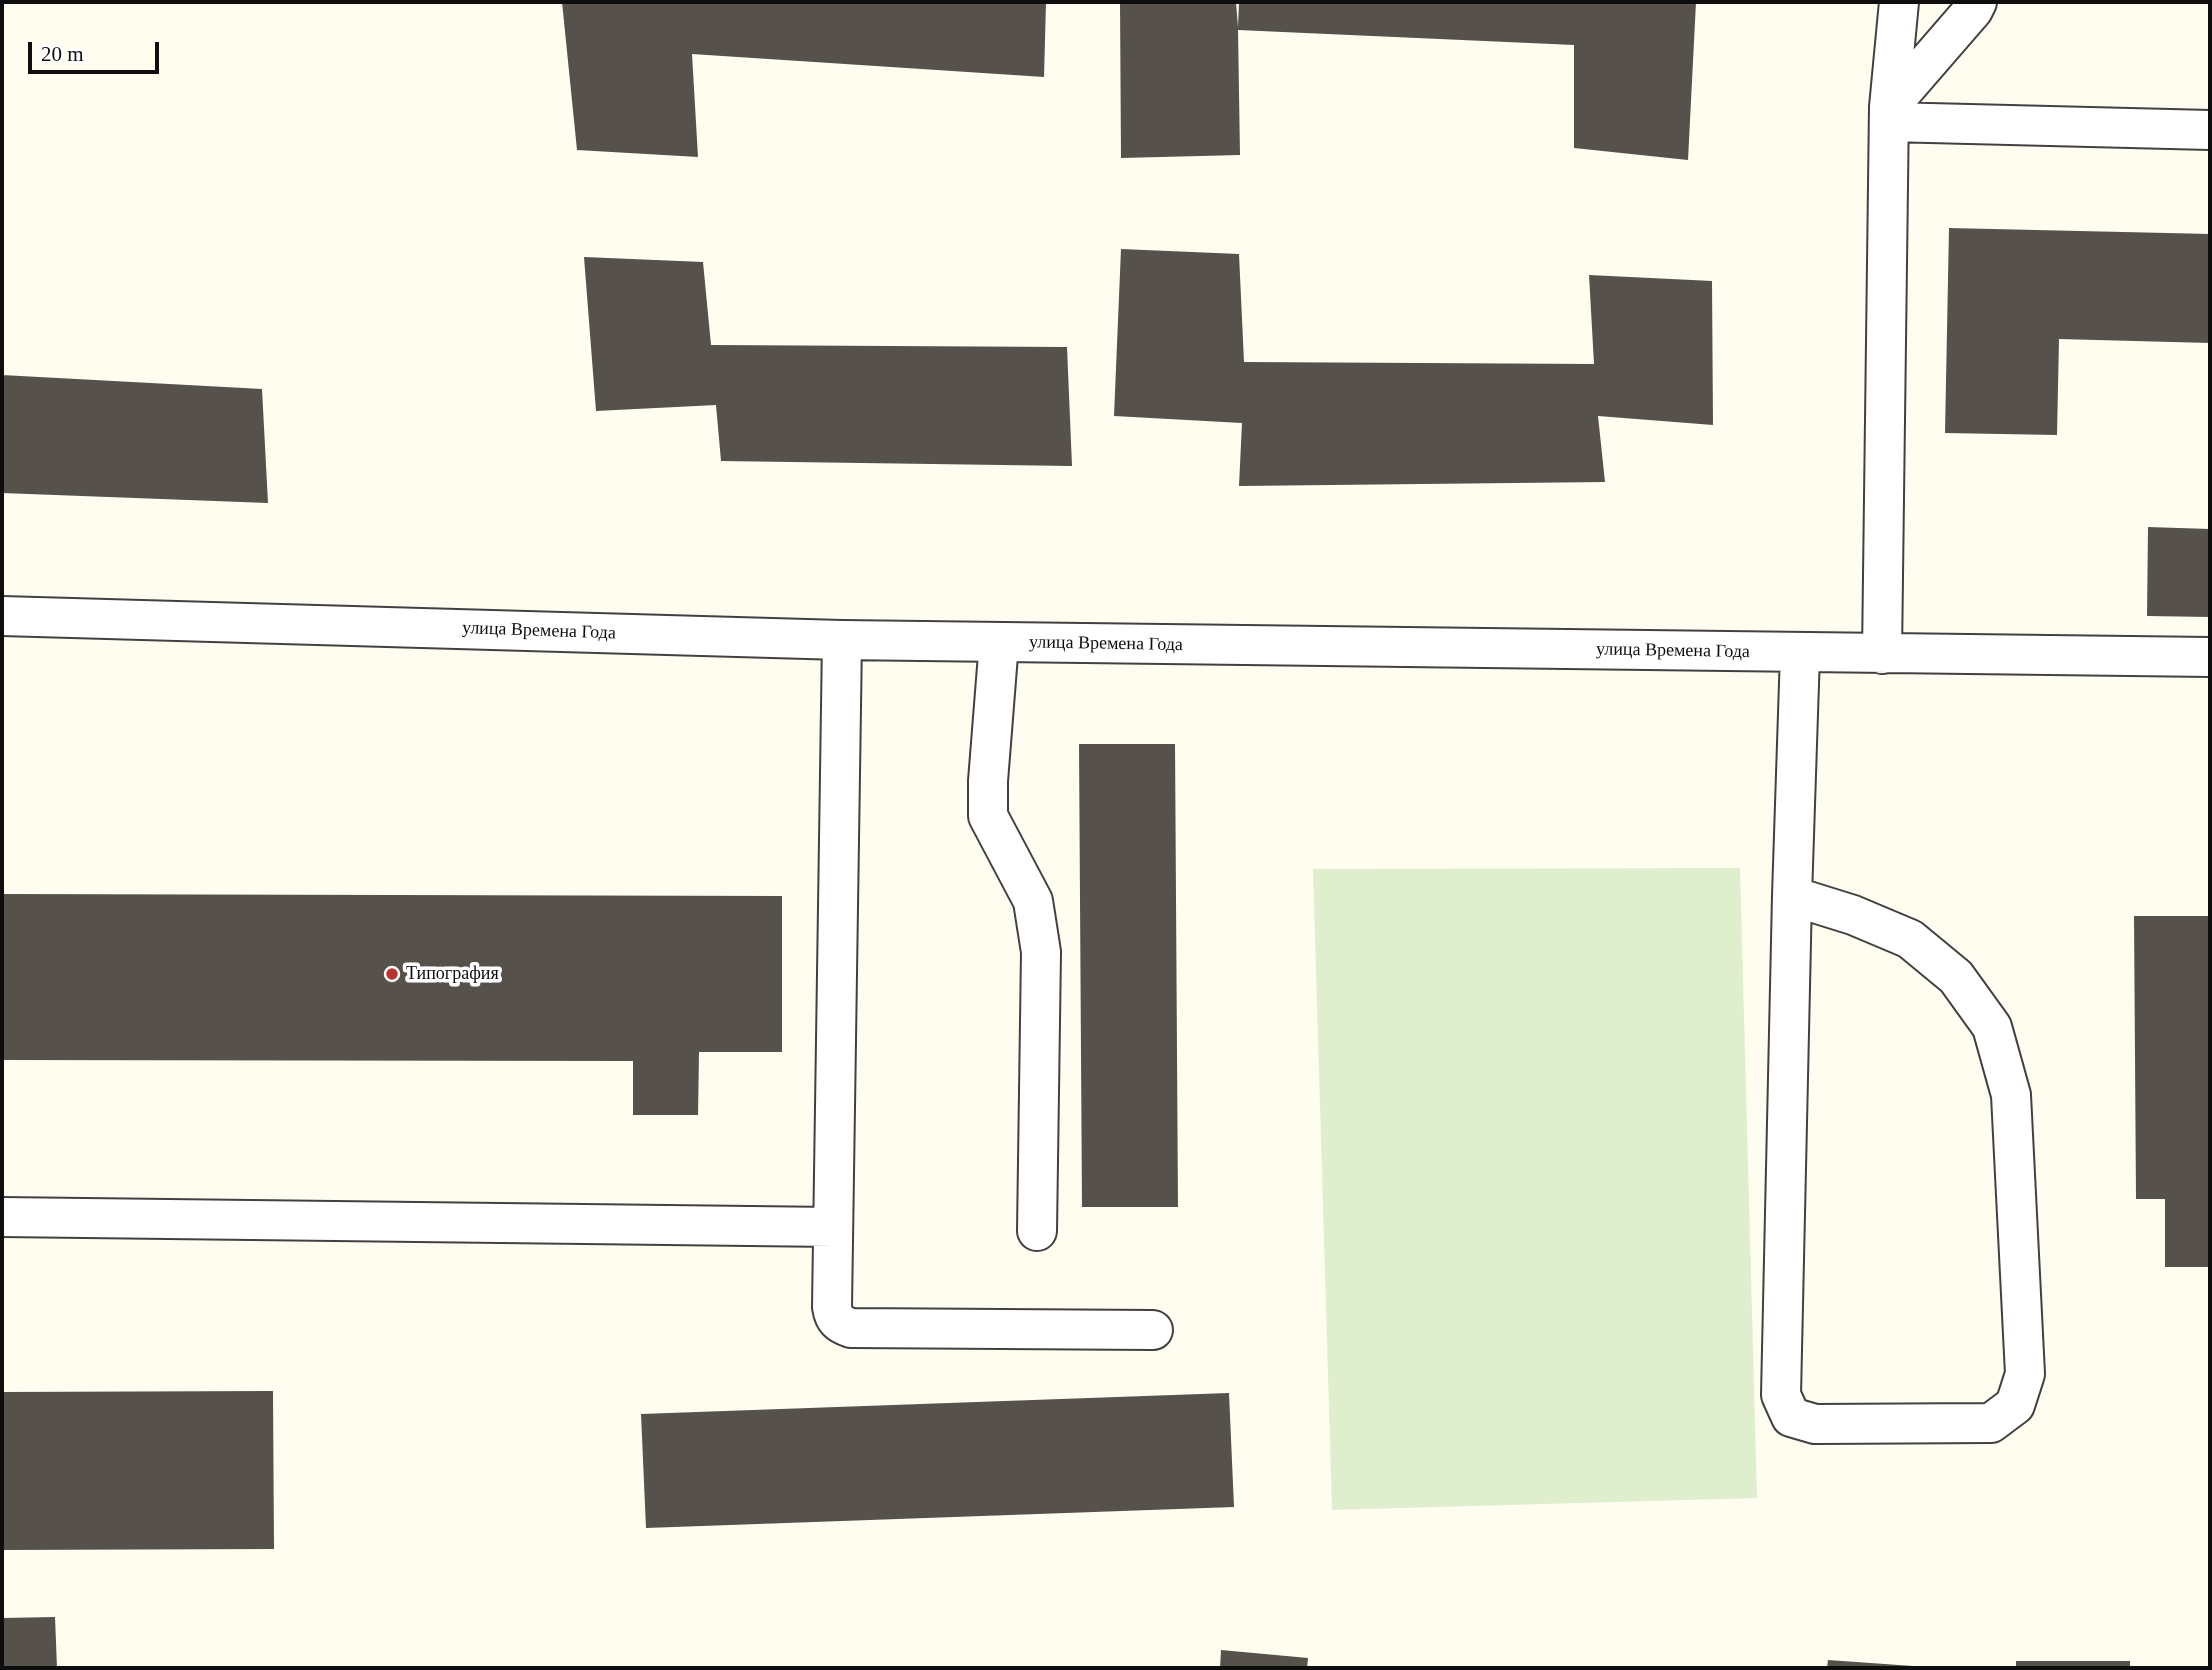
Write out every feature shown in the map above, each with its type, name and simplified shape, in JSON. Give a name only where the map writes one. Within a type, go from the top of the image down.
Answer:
[{"type":"street","points":[[1882,654],[1889,115],[1899,2]]},
{"type":"street","points":[[1889,115],[1977,2]]},
{"type":"street","points":[[1889,115],[2210,130]]},
{"type":"street","name":"улица Времена Года","points":[[2,616],[842,640],[2210,657]]},
{"type":"street","points":[[842,640],[832,1307],[834,1318],[841,1325],[851,1328],[1153,1330]]},
{"type":"street","points":[[999,642],[988,781],[988,816],[1033,901],[1041,952],[1037,1231]]},
{"type":"street","points":[[1792,896],[1853,915],[1910,939],[1956,977],[1992,1027],[2011,1095],[2025,1374],[2015,1405],[1991,1423],[1815,1424],[1791,1417],[1781,1395],[1792,896],[1800,653]]},
{"type":"street","points":[[2,1217],[833,1227]]},
{"type":"green space","points":[[1740,868],[1757,1498],[1332,1510],[1313,869]]},
{"type":"building","points":[[562,2],[1046,2],[1044,77],[692,54],[698,157],[577,150]]},
{"type":"building","points":[[1120,2],[1236,2],[1238,27],[1239,2],[1696,2],[1688,160],[1574,148],[1574,45],[1238,30],[1240,155],[1121,158]]},
{"type":"building","points":[[1949,228],[2210,234],[2210,343],[2059,339],[2057,435],[1945,433]]},
{"type":"building","points":[[1121,249],[1239,254],[1244,362],[1594,364],[1589,275],[1712,281],[1713,425],[1598,416],[1605,482],[1239,486],[1242,423],[1114,416]]},
{"type":"building","points":[[584,257],[703,262],[711,345],[1067,347],[1072,466],[721,461],[716,405],[596,411]]},
{"type":"building","points":[[2,375],[262,389],[268,503],[2,493]]},
{"type":"building","points":[[2148,527],[2210,529],[2210,617],[2147,616]]},
{"type":"building","points":[[1079,744],[1175,744],[1178,1207],[1082,1207]]},
{"type":"building","name":"Типография","points":[[2,894],[782,896],[782,1052],[699,1052],[698,1115],[633,1115],[633,1061],[2,1060]]},
{"type":"building","points":[[2134,916],[2210,916],[2210,1267],[2165,1267],[2165,1199],[2136,1199]]},
{"type":"building","points":[[273,1391],[274,1549],[2,1550],[2,1392]]},
{"type":"building","points":[[1229,1393],[1234,1507],[646,1528],[641,1414]]},
{"type":"building","points":[[55,1617],[57,1668],[2,1668],[2,1618]]},
{"type":"building","points":[[1221,1650],[1308,1658],[1307,1668],[1220,1668]]},
{"type":"building","points":[[1828,1660],[1913,1666],[1913,1668],[1827,1668]]},
{"type":"building","points":[[2016,1661],[2130,1661],[2130,1668],[2016,1668]]},
{"type":"place","name":"Типография","points":[[392,974]]}]
